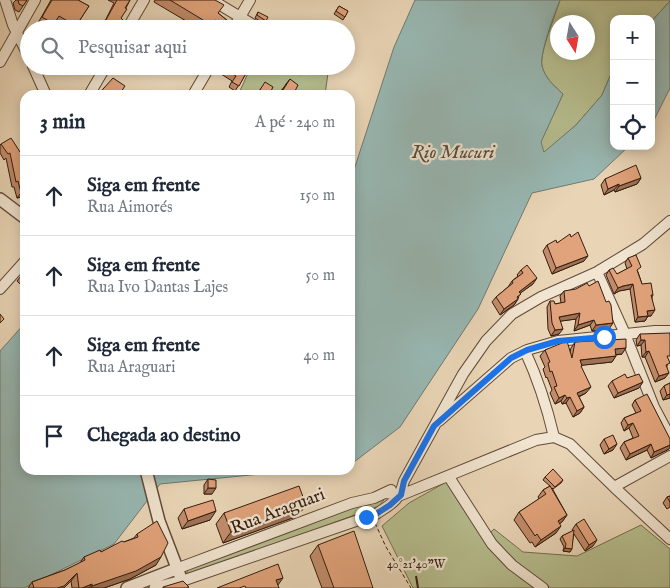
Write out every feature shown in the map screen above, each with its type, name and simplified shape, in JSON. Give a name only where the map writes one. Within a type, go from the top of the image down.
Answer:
[{"type":"street","points":[[5,0],[20,40]]},
{"type":"street","points":[[23,20],[35,0]]},
{"type":"street","points":[[132,20],[144,0]]},
{"type":"street","points":[[212,0],[245,20]]},
{"type":"street","points":[[238,20],[250,0]]},
{"type":"street","points":[[0,62],[20,26]]},
{"type":"street","points":[[37,75],[44,90]]},
{"type":"street","points":[[92,90],[101,75]]},
{"type":"street","points":[[196,90],[205,75]]},
{"type":"street","points":[[0,199],[20,214]]},
{"type":"street","points":[[401,495],[404,481],[463,374],[486,341],[512,314],[541,297],[597,272],[643,244],[670,221]]},
{"type":"street","points":[[0,288],[20,266]]},
{"type":"street","points":[[597,272],[625,334],[654,407],[670,437]]},
{"type":"street","points":[[434,426],[511,358],[525,351],[558,341],[670,331]]},
{"type":"street","points":[[525,351],[540,384],[554,437]]},
{"type":"street","points":[[386,493],[401,495],[536,440],[554,437],[570,444],[670,539]]},
{"type":"street","points":[[614,487],[670,456]]},
{"type":"street","points":[[147,475],[159,521],[182,585]]},
{"type":"street","points":[[449,476],[492,544],[512,565],[543,588]]},
{"type":"street","name":"Rua Araguari","points":[[127,588],[352,502],[374,498],[386,493],[404,481]]},
{"type":"street","name":"Rua Araguari","points":[[155,588],[182,585],[366,517],[383,509],[401,495]]},
{"type":"path","points":[[366,517],[375,522],[386,547],[411,588]]},
{"type":"green space","points":[[560,0],[670,0],[655,18],[655,15],[610,15],[610,76],[602,95],[576,125],[544,153],[540,143],[563,94],[553,85],[542,66],[543,52],[550,29],[550,60],[595,60],[595,15],[555,15]]},
{"type":"green space","points":[[247,75],[328,75],[326,90],[289,90],[286,85],[281,90],[264,90],[261,88],[260,90],[240,90]]},
{"type":"green space","points":[[448,481],[488,545],[535,588],[413,588],[382,526],[409,503]]},
{"type":"green space","points":[[378,498],[384,500],[379,506],[189,576],[187,575],[187,569]]},
{"type":"green space","points":[[641,525],[670,549],[670,588],[551,588],[514,563],[489,534],[494,529],[523,552],[577,556]]},
{"type":"water","name":"Rio Mucuri","points":[[415,0],[560,0],[555,15],[550,15],[550,28],[543,52],[542,66],[553,85],[563,94],[541,142],[544,152],[576,125],[602,95],[610,76],[610,150],[625,150],[594,179],[532,193],[478,309],[400,427],[355,461],[355,167],[394,47]]},
{"type":"water","points":[[670,1],[670,88],[655,118],[655,60],[655,18]]},
{"type":"water","points":[[20,329],[20,475],[251,475],[160,484],[114,544],[24,588],[0,588],[0,351]]},
{"type":"building","points":[[18,0],[27,0],[23,6],[19,4]]},
{"type":"building","points":[[52,0],[78,0],[89,6],[80,20],[66,20],[59,16],[56,20],[47,20],[42,17]]},
{"type":"building","points":[[117,0],[130,0],[121,18],[123,20],[106,20]]},
{"type":"building","points":[[170,0],[215,0],[224,5],[218,13],[227,20],[203,20]]},
{"type":"building","points":[[339,6],[348,11],[345,17],[336,11]]},
{"type":"building","points":[[258,12],[268,17],[264,20],[257,15]]},
{"type":"building","points":[[234,75],[245,75],[239,86],[232,82],[236,76]]},
{"type":"building","points":[[113,78],[125,86],[122,90],[103,89]]},
{"type":"building","points":[[290,79],[298,85],[296,90],[283,90]]},
{"type":"building","points":[[265,82],[273,87],[272,90],[260,90]]},
{"type":"building","points":[[11,138],[20,152],[20,189],[18,181],[16,182],[10,153],[8,154],[1,144]]},
{"type":"building","points":[[636,165],[641,178],[608,189],[605,179]]},
{"type":"building","points":[[578,232],[588,256],[556,268],[547,245],[556,240],[557,243],[570,234],[571,237]]},
{"type":"building","points":[[636,255],[641,267],[637,270],[642,284],[651,283],[653,295],[651,295],[655,310],[647,311],[648,316],[638,317],[633,284],[618,288],[609,270],[613,268],[617,274],[632,266],[628,258]]},
{"type":"building","points":[[527,265],[537,278],[519,292],[521,294],[517,297],[518,299],[504,309],[496,297],[523,273],[521,270]]},
{"type":"building","points":[[598,281],[606,302],[609,301],[611,305],[613,323],[596,325],[594,320],[578,325],[580,313],[559,317],[563,329],[555,330],[552,323],[550,301],[554,301],[555,304],[565,302],[564,291],[576,289],[587,283],[589,286]]},
{"type":"building","points":[[0,314],[4,319],[0,323]]},
{"type":"building","points":[[670,333],[670,356],[667,356],[670,363],[666,365],[669,373],[659,376],[649,351],[646,352],[645,340],[641,340],[640,334]]},
{"type":"building","points":[[626,339],[626,348],[615,349],[616,356],[580,360],[591,387],[577,393],[584,407],[577,411],[570,397],[567,398],[565,395],[559,398],[554,387],[557,386],[552,371],[550,372],[548,363],[550,362],[545,350],[567,341],[572,358],[575,342]]},
{"type":"building","points":[[625,374],[627,378],[639,374],[643,382],[618,393],[612,381]]},
{"type":"building","points":[[670,383],[670,394],[667,395],[664,386]]},
{"type":"building","points":[[647,394],[670,439],[670,445],[654,452],[651,444],[630,454],[624,442],[639,436],[633,423],[628,425],[624,418],[641,411],[635,400]]},
{"type":"building","points":[[613,435],[617,444],[609,449],[604,439]]},
{"type":"building","points":[[553,469],[563,480],[555,487],[545,477]]},
{"type":"building","points":[[208,479],[216,480],[216,488],[208,488]]},
{"type":"building","points":[[299,486],[306,505],[231,532],[224,513]]},
{"type":"building","points":[[550,486],[567,515],[558,521],[561,526],[541,540],[537,534],[535,536],[519,512],[546,494],[543,490]]},
{"type":"building","points":[[213,500],[216,511],[188,521],[184,509]]},
{"type":"building","points":[[584,519],[597,540],[589,545],[576,524]]},
{"type":"building","points":[[157,521],[168,543],[161,557],[136,571],[82,588],[79,588],[77,573],[64,586],[57,588],[34,588],[32,582],[65,570],[85,560],[84,557],[100,550],[101,552],[122,541],[138,537],[137,534]]},
{"type":"building","points":[[574,530],[572,549],[565,548],[566,544],[562,536]]},
{"type":"building","points":[[354,531],[373,588],[334,588],[318,545]]},
{"type":"building","points":[[278,564],[283,578],[276,580],[279,588],[246,588],[245,586],[239,588],[217,588]]},
{"type":"building","points":[[183,581],[188,588],[163,588],[163,587]]},
{"type":"route","points":[[366,517],[376,514],[401,495],[404,481],[434,426],[511,358],[527,350],[558,341],[604,337]]}]
